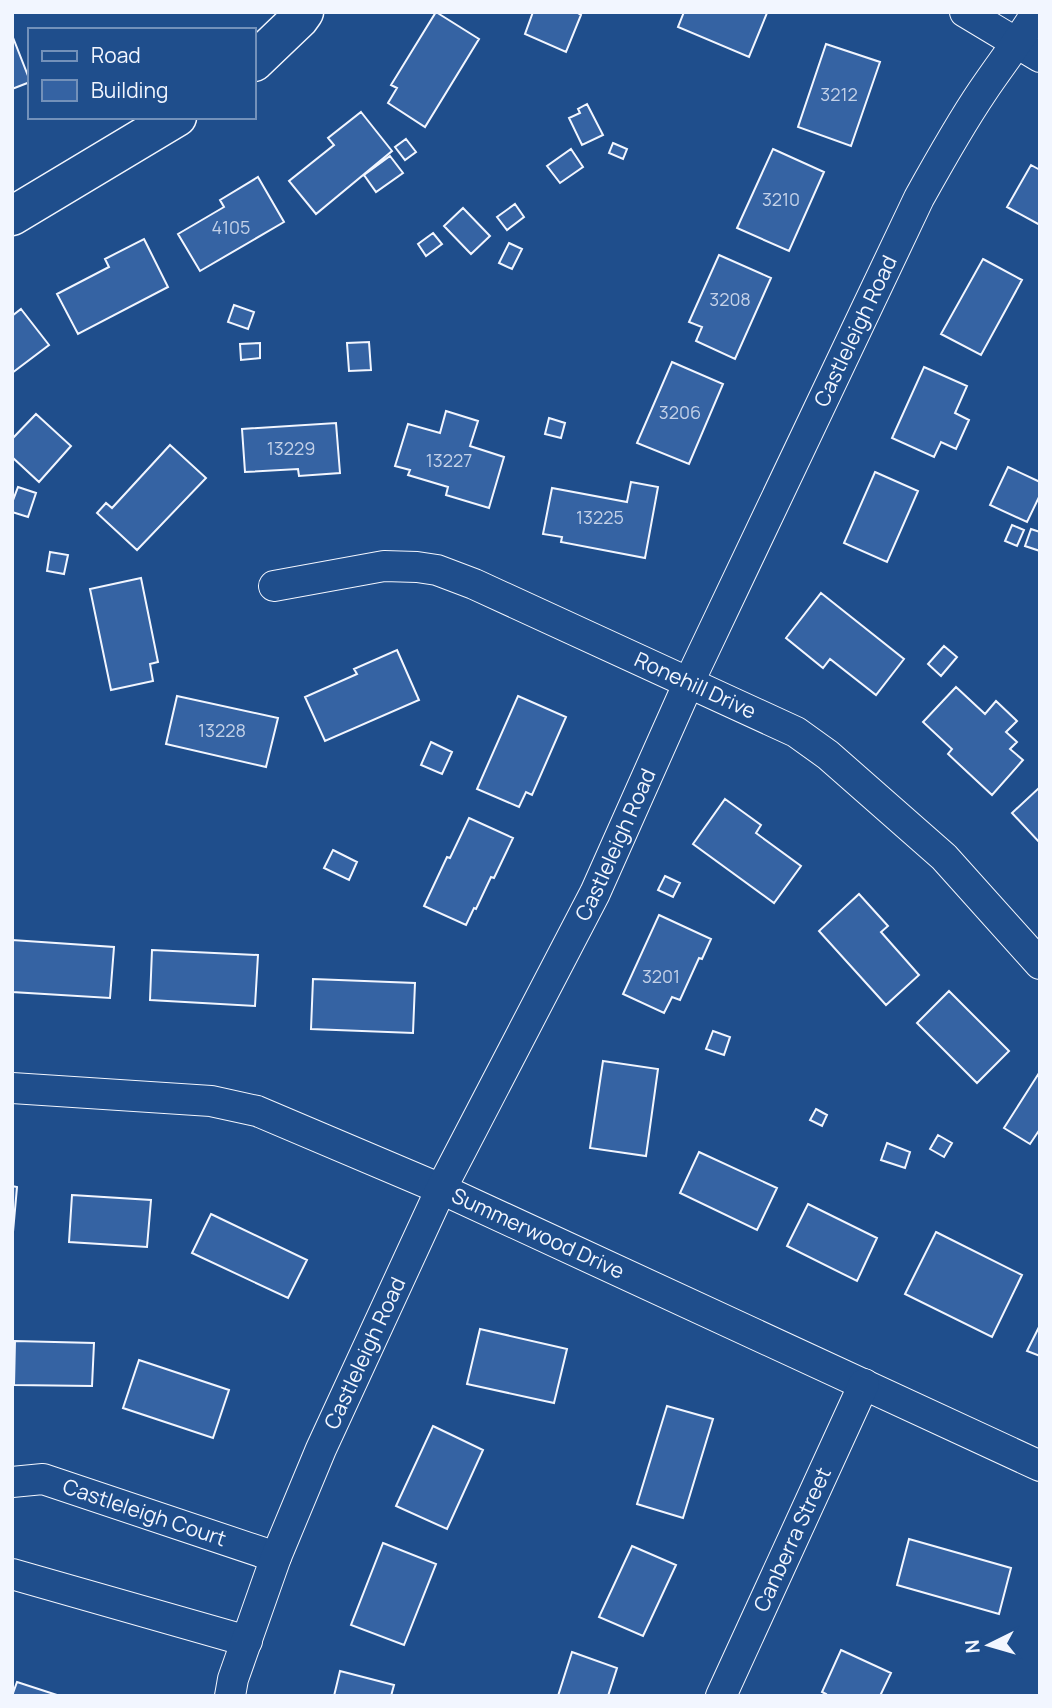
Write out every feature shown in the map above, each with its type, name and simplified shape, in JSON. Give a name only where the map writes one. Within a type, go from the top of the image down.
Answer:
[{"type":"main road","points":[[256,60],[304,12]]},
{"type":"main road","points":[[12,216],[174,119]]},
{"type":"street","points":[[965,12],[1029,50]]},
{"type":"street","name":"Castleleigh Road","points":[[230,1696],[233,1679],[276,1558],[321,1448],[441,1189],[595,893],[689,682],[919,198],[983,90],[1029,50],[1037,12]]},
{"type":"street","name":"Ronehill Drive","points":[[274,586],[384,566],[438,570],[796,732],[828,755],[944,857],[1040,964]]},
{"type":"street","name":"Summerwood Drive","points":[[12,1088],[211,1101],[257,1111],[441,1189],[1040,1466]]},
{"type":"street","name":"Canberra Street","points":[[721,1696],[864,1384]]},
{"type":"street","name":"Castleleigh Court","points":[[12,1482],[43,1479],[276,1558]]},
{"type":"street","points":[[12,1574],[247,1641]]},
{"type":"building","points":[[436,12],[479,39],[425,127],[388,103],[397,88],[391,85]]},
{"type":"building","points":[[533,12],[576,12],[581,15],[566,52],[525,34]]},
{"type":"building","points":[[684,12],[767,13],[749,57],[678,27]]},
{"type":"building","points":[[12,35],[28,83],[12,89]]},
{"type":"building","points":[[826,44],[880,62],[851,146],[798,127]]},
{"type":"building","points":[[587,104],[603,135],[582,145],[569,118],[580,113],[578,109]]},
{"type":"building","points":[[361,112],[392,151],[316,214],[289,181],[334,145],[328,138]]},
{"type":"building","points":[[406,139],[416,152],[405,160],[395,147]]},
{"type":"building","points":[[613,143],[627,149],[623,159],[609,153]]},
{"type":"building","points":[[571,149],[583,167],[560,183],[547,166]]},
{"type":"building","points":[[773,149],[824,172],[789,251],[737,228]]},
{"type":"building","points":[[390,156],[403,173],[376,192],[364,175]]},
{"type":"building","points":[[1031,165],[1040,170],[1040,225],[1007,207]]},
{"type":"building","points":[[258,177],[284,222],[200,271],[178,234],[224,207],[220,200]]},
{"type":"building","points":[[515,204],[524,217],[507,230],[497,217]]},
{"type":"building","points":[[463,208],[490,236],[471,254],[444,226]]},
{"type":"building","points":[[433,233],[442,244],[426,256],[418,244]]},
{"type":"building","points":[[144,239],[168,287],[78,334],[57,294],[109,267],[105,259]]},
{"type":"building","points":[[509,243],[522,249],[512,269],[499,263]]},
{"type":"building","points":[[719,255],[771,278],[735,359],[696,341],[702,327],[689,322]]},
{"type":"building","points":[[983,259],[1022,280],[981,355],[941,334]]},
{"type":"building","points":[[234,305],[254,312],[248,329],[228,322]]},
{"type":"building","points":[[21,309],[49,345],[12,373],[12,316]]},
{"type":"building","points":[[369,342],[371,370],[349,371],[347,343]]},
{"type":"building","points":[[260,343],[260,358],[241,360],[240,344]]},
{"type":"building","points":[[672,362],[723,384],[689,464],[637,443]]},
{"type":"building","points":[[924,367],[967,386],[955,413],[969,420],[956,449],[941,442],[934,457],[892,438]]},
{"type":"building","points":[[446,411],[478,421],[470,446],[504,457],[489,508],[446,495],[448,487],[408,475],[410,470],[395,466],[408,424],[440,433]]},
{"type":"building","points":[[36,414],[71,446],[39,482],[12,457],[12,439]]},
{"type":"building","points":[[549,418],[565,423],[561,438],[545,434]]},
{"type":"building","points":[[336,423],[340,473],[299,476],[298,469],[245,472],[242,429]]},
{"type":"building","points":[[170,445],[206,478],[137,550],[97,513],[106,503],[112,508]]},
{"type":"building","points":[[1008,467],[1040,482],[1040,495],[1027,522],[990,505]]},
{"type":"building","points":[[875,472],[918,491],[887,562],[844,543]]},
{"type":"building","points":[[631,482],[658,487],[645,558],[561,542],[562,537],[543,534],[552,488],[627,502]]},
{"type":"building","points":[[18,487],[36,493],[28,517],[12,512],[12,503]]},
{"type":"building","points":[[1012,525],[1024,530],[1017,546],[1005,541]]},
{"type":"building","points":[[1031,529],[1040,532],[1040,551],[1025,546]]},
{"type":"building","points":[[50,552],[68,555],[64,574],[47,571]]},
{"type":"building","points":[[141,578],[158,662],[150,664],[153,681],[111,690],[90,589]]},
{"type":"building","points":[[821,593],[904,659],[876,695],[830,659],[823,668],[786,638]]},
{"type":"building","points":[[944,646],[957,657],[941,676],[928,664]]},
{"type":"building","points":[[397,650],[419,700],[325,741],[305,697],[357,674],[354,669]]},
{"type":"building","points":[[956,687],[985,714],[996,701],[1017,721],[1006,732],[1017,742],[1010,749],[1023,760],[992,795],[948,754],[952,749],[923,722]]},
{"type":"building","points":[[177,696],[278,718],[266,767],[166,744]]},
{"type":"building","points":[[518,696],[566,717],[532,795],[526,792],[519,807],[477,789]]},
{"type":"building","points":[[431,742],[452,752],[442,774],[421,765]]},
{"type":"building","points":[[1040,787],[1040,843],[1012,813]]},
{"type":"building","points":[[725,799],[761,825],[756,833],[801,866],[774,903],[693,844]]},
{"type":"building","points":[[469,818],[513,838],[494,878],[491,877],[466,925],[424,906]]},
{"type":"building","points":[[333,850],[357,862],[349,880],[324,868]]},
{"type":"building","points":[[665,876],[680,883],[673,897],[658,890]]},
{"type":"building","points":[[859,894],[888,926],[881,932],[919,975],[886,1005],[819,931]]},
{"type":"building","points":[[659,915],[711,939],[680,1000],[672,997],[664,1013],[623,994]]},
{"type":"building","points":[[12,940],[114,947],[110,998],[12,992]]},
{"type":"building","points":[[152,950],[258,955],[255,1006],[150,1000]]},
{"type":"building","points":[[313,979],[415,983],[413,1033],[311,1029]]},
{"type":"building","points":[[949,991],[1009,1051],[977,1083],[917,1023]]},
{"type":"building","points":[[713,1031],[730,1037],[724,1055],[706,1049]]},
{"type":"building","points":[[603,1061],[658,1069],[646,1156],[590,1148]]},
{"type":"building","points":[[1039,1073],[1040,1129],[1030,1144],[1004,1128]]},
{"type":"building","points":[[816,1109],[827,1115],[822,1126],[810,1120]]},
{"type":"building","points":[[938,1135],[952,1143],[944,1157],[930,1149]]},
{"type":"building","points":[[887,1143],[910,1152],[905,1168],[881,1160]]},
{"type":"building","points":[[699,1152],[777,1188],[757,1230],[680,1193]]},
{"type":"building","points":[[12,1186],[17,1187],[13,1232],[12,1232]]},
{"type":"building","points":[[72,1195],[151,1200],[147,1247],[69,1242]]},
{"type":"building","points":[[808,1204],[877,1238],[857,1281],[787,1246]]},
{"type":"building","points":[[211,1214],[307,1260],[288,1298],[192,1253]]},
{"type":"building","points":[[936,1232],[1022,1275],[992,1337],[905,1294]]},
{"type":"building","points":[[1040,1325],[1040,1356],[1027,1351]]},
{"type":"building","points":[[480,1329],[567,1349],[554,1403],[467,1384]]},
{"type":"building","points":[[15,1341],[94,1343],[92,1386],[14,1385]]},
{"type":"building","points":[[139,1360],[229,1390],[213,1438],[123,1408]]},
{"type":"building","points":[[667,1406],[713,1419],[683,1518],[637,1504]]},
{"type":"building","points":[[433,1426],[483,1450],[447,1529],[396,1506]]},
{"type":"building","points":[[909,1539],[1011,1568],[999,1614],[897,1585]]},
{"type":"building","points":[[383,1543],[436,1564],[404,1645],[351,1625]]},
{"type":"building","points":[[632,1546],[676,1565],[643,1636],[599,1617]]},
{"type":"building","points":[[841,1650],[891,1673],[880,1696],[825,1696],[822,1692]]},
{"type":"building","points":[[572,1652],[617,1668],[608,1696],[558,1696]]},
{"type":"building","points":[[340,1671],[394,1685],[391,1696],[334,1696]]},
{"type":"building","points":[[17,1682],[60,1696],[12,1696]]}]
